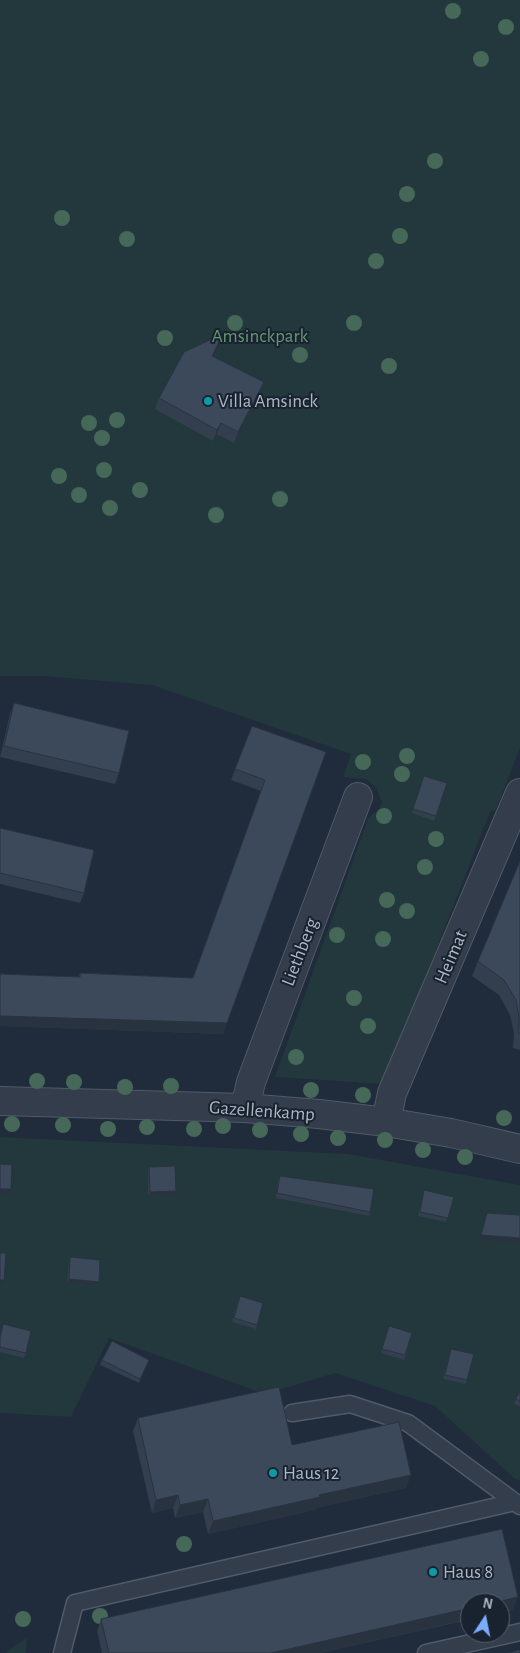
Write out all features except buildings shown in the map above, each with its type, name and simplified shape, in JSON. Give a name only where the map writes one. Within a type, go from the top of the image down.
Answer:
[{"type":"street","name":"Heimat","points":[[386,1122],[392,1093],[520,793]]},
{"type":"street","name":"Liethberg","points":[[245,1108],[250,1082],[358,797]]},
{"type":"street","name":"Gazellenkamp","points":[[0,1101],[245,1108],[386,1122],[451,1133],[520,1149]]},
{"type":"lane","points":[[292,1413],[350,1404],[408,1423],[517,1504]]},
{"type":"lane","points":[[62,1653],[75,1603],[517,1504]]},
{"type":"lane","points":[[426,1653],[520,1632]]},
{"type":"green space","name":"Amsinckpark","points":[[0,0],[520,0],[520,748],[496,810],[490,812],[384,1084],[275,1077],[368,819],[372,814],[378,812],[382,803],[376,787],[366,779],[343,777],[351,754],[152,685],[42,676],[0,676]]},
{"type":"green space","points":[[0,1137],[348,1154],[520,1185],[520,1480],[515,1479],[435,1406],[335,1373],[265,1394],[109,1338],[71,1417],[0,1413]]},
{"type":"green space","points":[[27,1637],[26,1653],[5,1653]]},
{"type":"place","name":"Villa Amsinck","points":[[208,401]]},
{"type":"place","name":"Haus 12","points":[[273,1473]]},
{"type":"place","name":"Haus 8","points":[[433,1572]]}]
